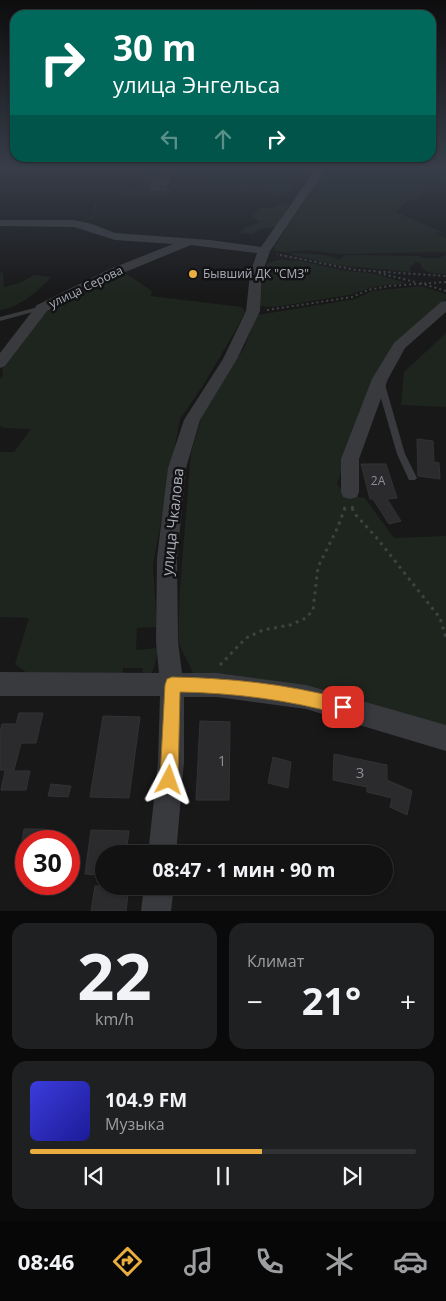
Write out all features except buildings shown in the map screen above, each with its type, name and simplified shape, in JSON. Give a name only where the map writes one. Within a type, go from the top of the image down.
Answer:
[{"type":"street","name":"улица Чкалова","points":[[163,845],[171,762],[172,685],[168,642],[167,558],[177,468],[192,420],[230,359],[253,311],[256,274],[264,251],[293,210]]},
{"type":"street","points":[[0,223],[74,224],[119,237],[194,241],[234,245],[264,251]]},
{"type":"street","name":"улица Серова","points":[[0,363],[42,308],[114,272],[194,241]]},
{"type":"street","points":[[350,492],[350,459],[380,379],[399,346],[446,305]]},
{"type":"street","points":[[0,684],[206,685],[306,697],[446,738]]},
{"type":"street","points":[[156,911],[158,895]]},
{"type":"lane","points":[[0,319],[42,308]]},
{"type":"lane","points":[[380,379],[401,454],[412,478]]},
{"type":"path","points":[[91,228],[95,210]]},
{"type":"path","points":[[264,251],[334,266],[373,271],[446,276]]},
{"type":"path","points":[[373,271],[446,292]]},
{"type":"path","points":[[253,311],[352,297],[374,289],[419,283],[446,282]]},
{"type":"path","points":[[350,492],[350,502],[354,513],[376,537],[440,618],[446,638]]},
{"type":"path","points":[[206,685],[223,662],[246,638],[263,630],[290,625],[306,618],[313,610],[318,567],[337,529],[350,492]]},
{"type":"shaded area","points":[[258,210],[286,210],[277,227],[259,229],[253,234],[238,233],[244,228],[260,222],[252,216]]},
{"type":"shaded area","points":[[299,210],[398,210],[396,212],[440,231],[435,234],[446,238],[446,252],[342,254],[306,250],[275,251],[274,247]]},
{"type":"shaded area","points":[[289,254],[325,255],[340,260],[345,255],[439,258],[446,255],[446,274],[424,270],[420,263],[416,262],[410,267],[411,272],[335,265]]},
{"type":"shaded area","points":[[279,260],[301,261],[348,271],[371,273],[407,283],[377,286],[349,295],[275,307],[260,306],[263,275],[268,263]]},
{"type":"shaded area","points":[[0,272],[3,273],[4,287],[19,283],[34,275],[51,277],[28,298],[0,310]]},
{"type":"shaded area","points":[[125,273],[152,291],[151,296],[242,307],[245,312],[204,384],[180,419],[153,565],[157,627],[137,628],[136,650],[158,648],[155,665],[150,676],[142,676],[143,668],[123,668],[123,678],[34,678],[15,664],[29,618],[0,617],[0,452],[14,452],[31,429],[4,428],[0,426],[0,379],[3,376],[2,368],[43,314],[55,306]]},
{"type":"shaded area","points":[[421,286],[446,294],[446,299],[409,331],[366,396],[337,484],[346,495],[365,498],[394,538],[446,536],[446,735],[322,694],[193,673],[178,642],[180,588],[191,453],[204,408],[244,348],[257,315],[355,299],[372,291]]},
{"type":"shaded area","points":[[446,333],[446,407],[401,405],[404,372]]},
{"type":"place","name":"Бывший ДК \"СМЗ\"","points":[[193,274]]},
{"type":"route","points":[[169,780],[172,685],[217,685],[288,694],[343,707]]}]
